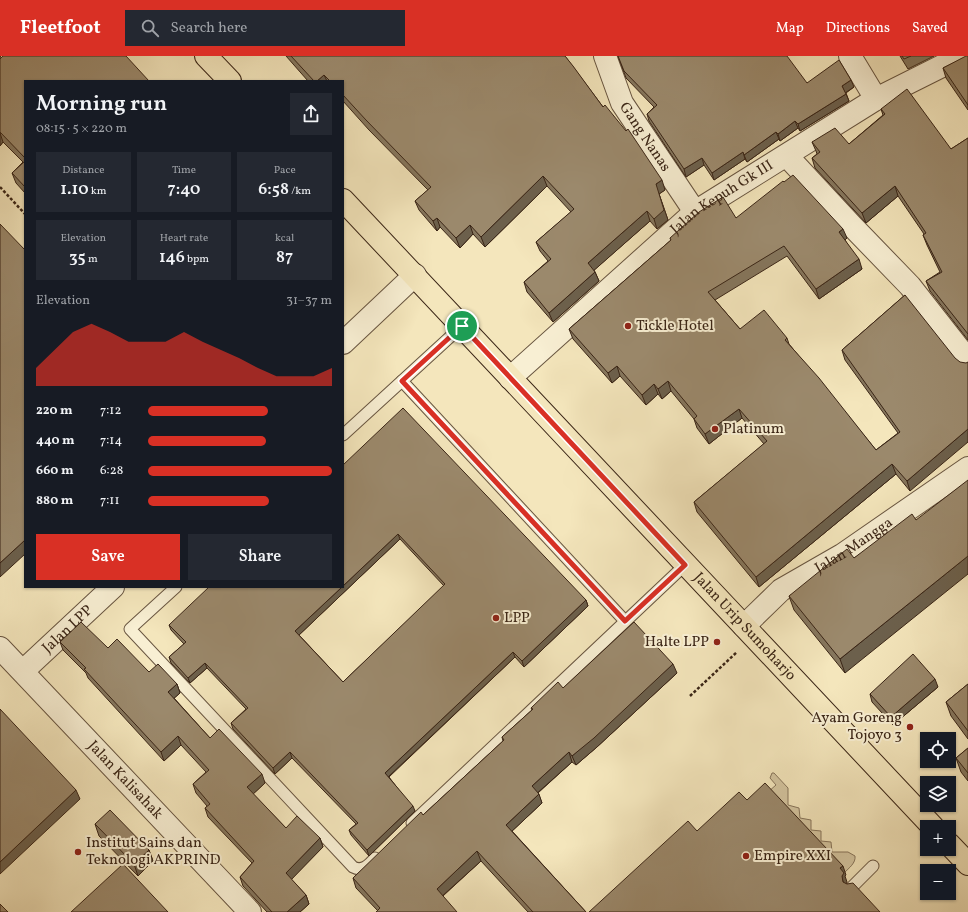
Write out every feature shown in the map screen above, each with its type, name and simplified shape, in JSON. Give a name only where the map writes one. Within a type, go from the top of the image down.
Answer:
[{"type":"main road","points":[[206,56],[229,80]]},
{"type":"main road","name":"Jalan Urip Sumoharjo","points":[[344,201],[926,820]]},
{"type":"main road","points":[[956,851],[968,864]]},
{"type":"street","name":"Gang Nanas","points":[[605,56],[622,103],[696,212]]},
{"type":"street","points":[[850,56],[876,99]]},
{"type":"street","name":"Jalan Kepuh Gk III","points":[[510,378],[696,212],[876,99],[962,56]]},
{"type":"street","points":[[787,156],[910,286],[968,360]]},
{"type":"street","points":[[344,342],[415,275]]},
{"type":"street","name":"Jalan Mangga","points":[[748,631],[781,590],[842,555],[968,468]]},
{"type":"street","name":"Jalan LPP","points":[[22,671],[111,588]]},
{"type":"street","name":"Jalan Kalisahak","points":[[0,648],[250,912]]},
{"type":"lane","points":[[344,434],[462,326]]},
{"type":"lane","points":[[402,381],[625,621]]},
{"type":"lane","points":[[407,828],[685,565]]},
{"type":"lane","points":[[175,588],[130,629],[353,867],[361,869],[384,850]]},
{"type":"lane","points":[[852,887],[873,866]]},
{"type":"path","points":[[0,187],[24,213]]},
{"type":"path","points":[[690,696],[748,631]]},
{"type":"shaded area","points":[[772,773],[774,773],[788,788],[788,805],[799,808],[800,818],[811,820],[811,830],[821,831],[821,841],[831,842],[832,852],[848,852],[855,856],[853,863],[844,873],[768,792],[776,785],[770,778]]},
{"type":"building","points":[[3,56],[126,56],[148,80],[24,80],[24,157],[0,132],[0,59]]},
{"type":"building","points":[[291,56],[565,56],[603,107],[605,105],[626,131],[628,129],[662,180],[656,184],[664,210],[654,219],[647,211],[588,263],[595,272],[549,313],[524,282],[551,259],[536,242],[574,209],[543,176],[481,237],[470,225],[456,238],[437,218],[433,221],[415,201],[431,187],[344,96],[344,80],[329,80],[324,75],[318,80],[313,80]]},
{"type":"building","points":[[618,56],[787,56],[807,83],[839,60],[851,80],[842,86],[846,94],[798,124],[795,121],[778,134],[776,132],[744,155],[743,152],[712,173],[702,158],[684,169],[647,114],[657,105],[624,71]]},
{"type":"building","points":[[902,56],[911,56],[904,59]]},
{"type":"building","points":[[968,56],[968,105],[943,68]]},
{"type":"building","points":[[907,89],[951,149],[968,138],[968,334],[926,281],[942,272],[923,235],[926,233],[895,186],[862,213],[812,158],[820,152],[812,142],[835,128],[849,144],[885,114],[881,109]]},
{"type":"building","points":[[24,162],[24,186],[12,173]]},
{"type":"building","points":[[793,175],[843,229],[839,232],[859,259],[816,289],[784,246],[708,292],[740,329],[764,310],[787,338],[785,340],[819,378],[876,450],[900,432],[842,350],[905,295],[955,358],[960,362],[968,362],[968,429],[907,481],[892,464],[756,577],[694,502],[767,441],[739,409],[705,434],[694,419],[697,416],[668,381],[658,389],[654,384],[642,395],[617,366],[608,373],[569,329],[671,240],[670,238],[699,212],[723,197],[736,218],[783,181],[784,182]]},
{"type":"building","points":[[0,224],[24,249],[24,541],[0,563]]},
{"type":"building","name":"LPP","points":[[403,408],[586,600],[522,661],[513,652],[385,773],[413,806],[367,850],[349,830],[358,823],[290,752],[273,768],[231,723],[248,708],[205,663],[188,678],[169,657],[186,642],[169,625],[208,588],[341,588],[295,631],[343,682],[445,584],[398,534],[344,585],[344,464]]},
{"type":"building","points":[[968,480],[968,556],[840,659],[789,596],[847,549],[854,558],[912,514],[916,520]]},
{"type":"building","points":[[81,622],[108,648],[117,639],[149,672],[158,664],[177,684],[168,692],[210,738],[219,729],[262,774],[247,787],[286,828],[297,816],[320,838],[286,873],[306,895],[287,912],[272,912],[240,877],[254,861],[205,808],[210,804],[193,784],[209,770],[178,736],[161,752],[84,669],[86,668],[60,642]]},
{"type":"building","points":[[634,622],[673,664],[594,738],[572,756],[569,752],[532,786],[539,794],[506,825],[586,912],[533,912],[477,851],[437,889],[457,912],[376,912],[380,908],[353,878],[421,812],[423,815],[504,740],[502,737],[533,709],[531,708],[558,682],[563,688]]},
{"type":"building","points":[[913,654],[935,679],[891,717],[870,694]]},
{"type":"building","points":[[968,684],[968,731],[946,702]]},
{"type":"building","points":[[0,709],[76,790],[0,862]]},
{"type":"building","points":[[968,748],[968,773],[956,758]]},
{"type":"building","name":"Empire XXI","points":[[765,783],[843,866],[840,868],[844,873],[842,876],[843,882],[847,884],[853,883],[880,912],[589,912],[688,821],[697,831],[739,792],[747,800]]},
{"type":"building","points":[[110,810],[149,850],[134,864],[95,824]]},
{"type":"building","points":[[123,864],[168,912],[71,912]]},
{"type":"building","points":[[0,904],[8,912],[0,912]]},
{"type":"place","name":"Tickle Hotel","points":[[628,326]]},
{"type":"place","name":"Platinum","points":[[715,429]]},
{"type":"place","name":"LPP","points":[[496,618]]},
{"type":"place","name":"Halte LPP","points":[[717,642]]},
{"type":"place","name":"Ayam Goreng Tojoyo 3","points":[[910,727]]},
{"type":"place","name":"Institut Sains dan Teknologi AKPRIND","points":[[78,852]]},
{"type":"place","name":"Empire XXI","points":[[746,856]]},
{"type":"route","points":[[462,326],[685,565],[625,621],[402,381],[462,326]]}]
